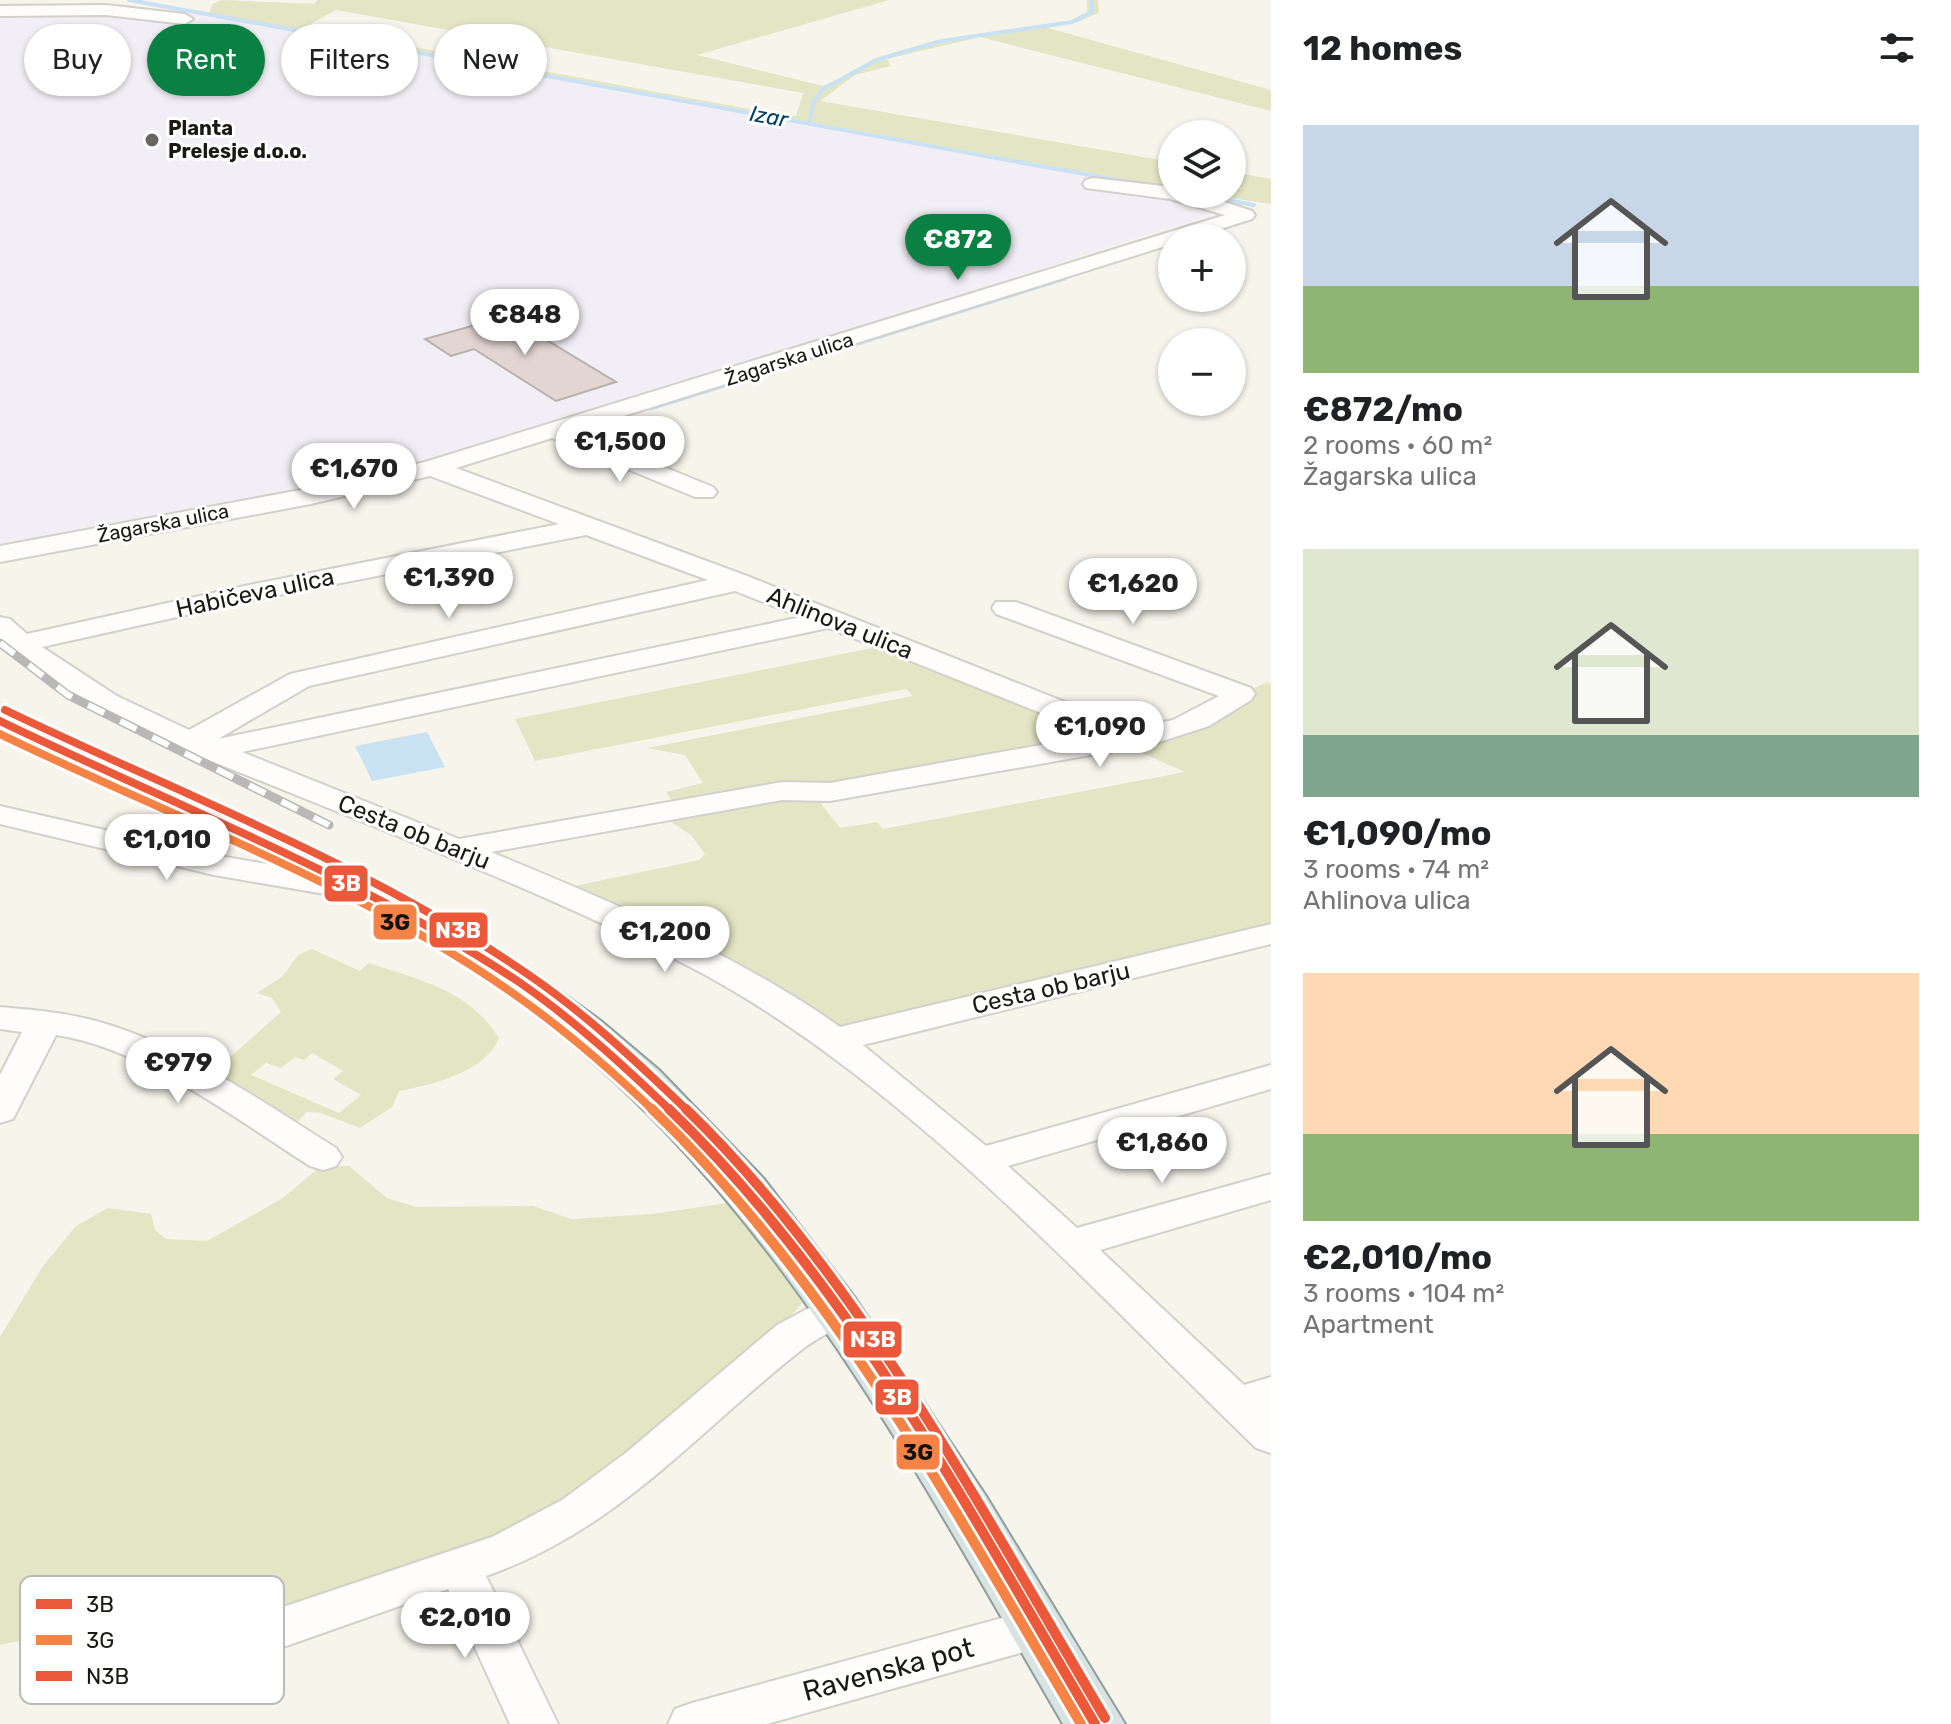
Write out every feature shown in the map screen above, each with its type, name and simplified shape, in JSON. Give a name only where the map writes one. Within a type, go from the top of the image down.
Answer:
[{"type":"main road","points":[[0,721],[401,913],[517,981],[562,1012],[705,1139],[772,1217],[837,1308],[1095,1724]]},
{"type":"street","points":[[0,11],[106,10],[185,19]]},
{"type":"street","name":"Žagarska ulica","points":[[0,554],[311,496],[432,468],[1245,215],[1202,199],[1118,184],[1093,184]]},
{"type":"street","points":[[555,431],[704,492]]},
{"type":"street","name":"Ahlinova ulica","points":[[432,468],[831,619],[1108,729],[1120,739]]},
{"type":"street","name":"Habičeva ulica","points":[[9,634],[249,593],[586,527]]},
{"type":"street","points":[[202,745],[300,680],[737,582]]},
{"type":"street","points":[[455,849],[782,791],[830,792],[1181,729],[1241,694],[1006,608]]},
{"type":"street","points":[[202,745],[831,619]]},
{"type":"street","name":"Cesta ob barju","points":[[9,634],[102,703],[455,849],[667,942],[768,995],[979,1161],[1070,1244],[1254,1398],[1271,1436]]},
{"type":"street","points":[[0,815],[214,865],[348,888]]},
{"type":"street","name":"Cesta ob barju","points":[[830,1041],[1271,934]]},
{"type":"street","points":[[0,1018],[100,1033],[150,1055],[230,1099],[323,1157]]},
{"type":"street","points":[[0,1110],[44,1024]]},
{"type":"street","points":[[979,1161],[1271,1077]]},
{"type":"street","points":[[1070,1244],[1271,1187]]},
{"type":"street","points":[[284,1626],[507,1550],[577,1513],[642,1464],[791,1336],[837,1308]]},
{"type":"street","points":[[459,1566],[534,1724]]},
{"type":"street","name":"Ravenska pot","points":[[692,1724],[1038,1628]]},
{"type":"shaded area","points":[[0,9],[174,16],[177,11],[248,24],[147,24],[147,96],[265,96],[265,27],[281,30],[281,96],[418,96],[418,55],[434,58],[434,96],[547,96],[547,78],[1158,190],[1158,208],[1232,208],[1181,224],[1158,224],[1158,231],[423,465],[342,485],[0,549]]},
{"type":"green space","points":[[221,0],[315,4],[317,0],[889,0],[697,55],[823,86],[892,53],[999,31],[1071,21],[1087,12],[1087,0],[1098,0],[1099,13],[1075,23],[1048,28],[1271,90],[1271,111],[980,37],[887,59],[891,66],[855,75],[820,101],[1158,160],[1158,185],[547,74],[547,72],[787,116],[796,116],[803,93],[547,48],[547,24],[434,24],[434,27],[336,10],[310,24],[281,26],[209,13],[213,4]]},
{"type":"green space","points":[[418,48],[434,51],[434,54],[418,51]]},
{"type":"green space","points":[[1246,175],[1271,179],[1271,204],[1246,200]]},
{"type":"green space","points":[[872,648],[948,678],[1091,727],[1101,736],[806,788],[675,806],[666,792],[703,783],[685,755],[647,748],[913,696],[906,689],[535,761],[515,719]]},
{"type":"green space","points":[[1268,682],[1271,684],[1271,929],[833,1030],[565,888],[699,860],[705,854],[691,835],[665,818],[785,796],[819,801],[840,828],[877,822],[883,829],[1185,772],[1122,744]]},
{"type":"green space","points":[[312,949],[360,971],[369,963],[442,989],[473,1008],[499,1038],[492,1050],[470,1068],[441,1081],[399,1091],[392,1107],[360,1128],[321,1113],[307,1112],[293,1126],[209,1076],[281,1012],[272,998],[257,993],[283,976],[298,955]],"holes":[[[312,1053],[343,1071],[333,1079],[361,1095],[339,1113],[251,1075],[266,1063],[281,1068],[295,1057],[304,1060]]]},
{"type":"green space","points":[[321,1166],[349,1166],[387,1198],[416,1207],[533,1206],[571,1219],[653,1214],[734,1202],[783,1268],[802,1303],[749,1364],[625,1469],[420,1574],[284,1608],[284,1576],[20,1576],[20,1641],[0,1645],[0,1337],[43,1266],[76,1226],[108,1208],[151,1214],[155,1230],[166,1239],[207,1241],[283,1198]]},
{"type":"water","points":[[427,732],[445,767],[372,781],[355,746]]},
{"type":"building","points":[[507,316],[616,382],[556,401],[474,349],[451,356],[425,339]]},
{"type":"waterway","name":"Izar","points":[[129,0],[809,124]]},
{"type":"waterway","points":[[809,124],[814,101],[822,90],[876,60],[941,41],[1072,22],[1092,12],[1092,0]]},
{"type":"waterway","name":"Izar","points":[[809,124],[1139,184]]},
{"type":"waterway","name":"Izar","points":[[1246,204],[1254,205]]},
{"type":"waterway","points":[[1089,257],[1227,214]]},
{"type":"waterway","points":[[651,408],[1065,278]]},
{"type":"railway","points":[[0,643],[68,695],[329,825]]},
{"type":"transit line","name":"N3B","points":[[5,710],[271,833],[403,899],[528,974],[622,1047],[707,1129],[784,1219],[856,1314],[922,1413],[1105,1718]]},
{"type":"transit line","name":"3B","points":[[0,721],[265,844],[396,909],[521,984],[614,1056],[698,1137],[775,1226],[846,1321],[913,1420],[1095,1724]]},
{"type":"transit line","name":"3G","points":[[0,734],[391,920],[514,994],[606,1065],[689,1145],[765,1233],[835,1327],[963,1525],[1081,1724]]},
{"type":"place","name":"Planta Prelesje d.o.o.","points":[[152,140]]}]
